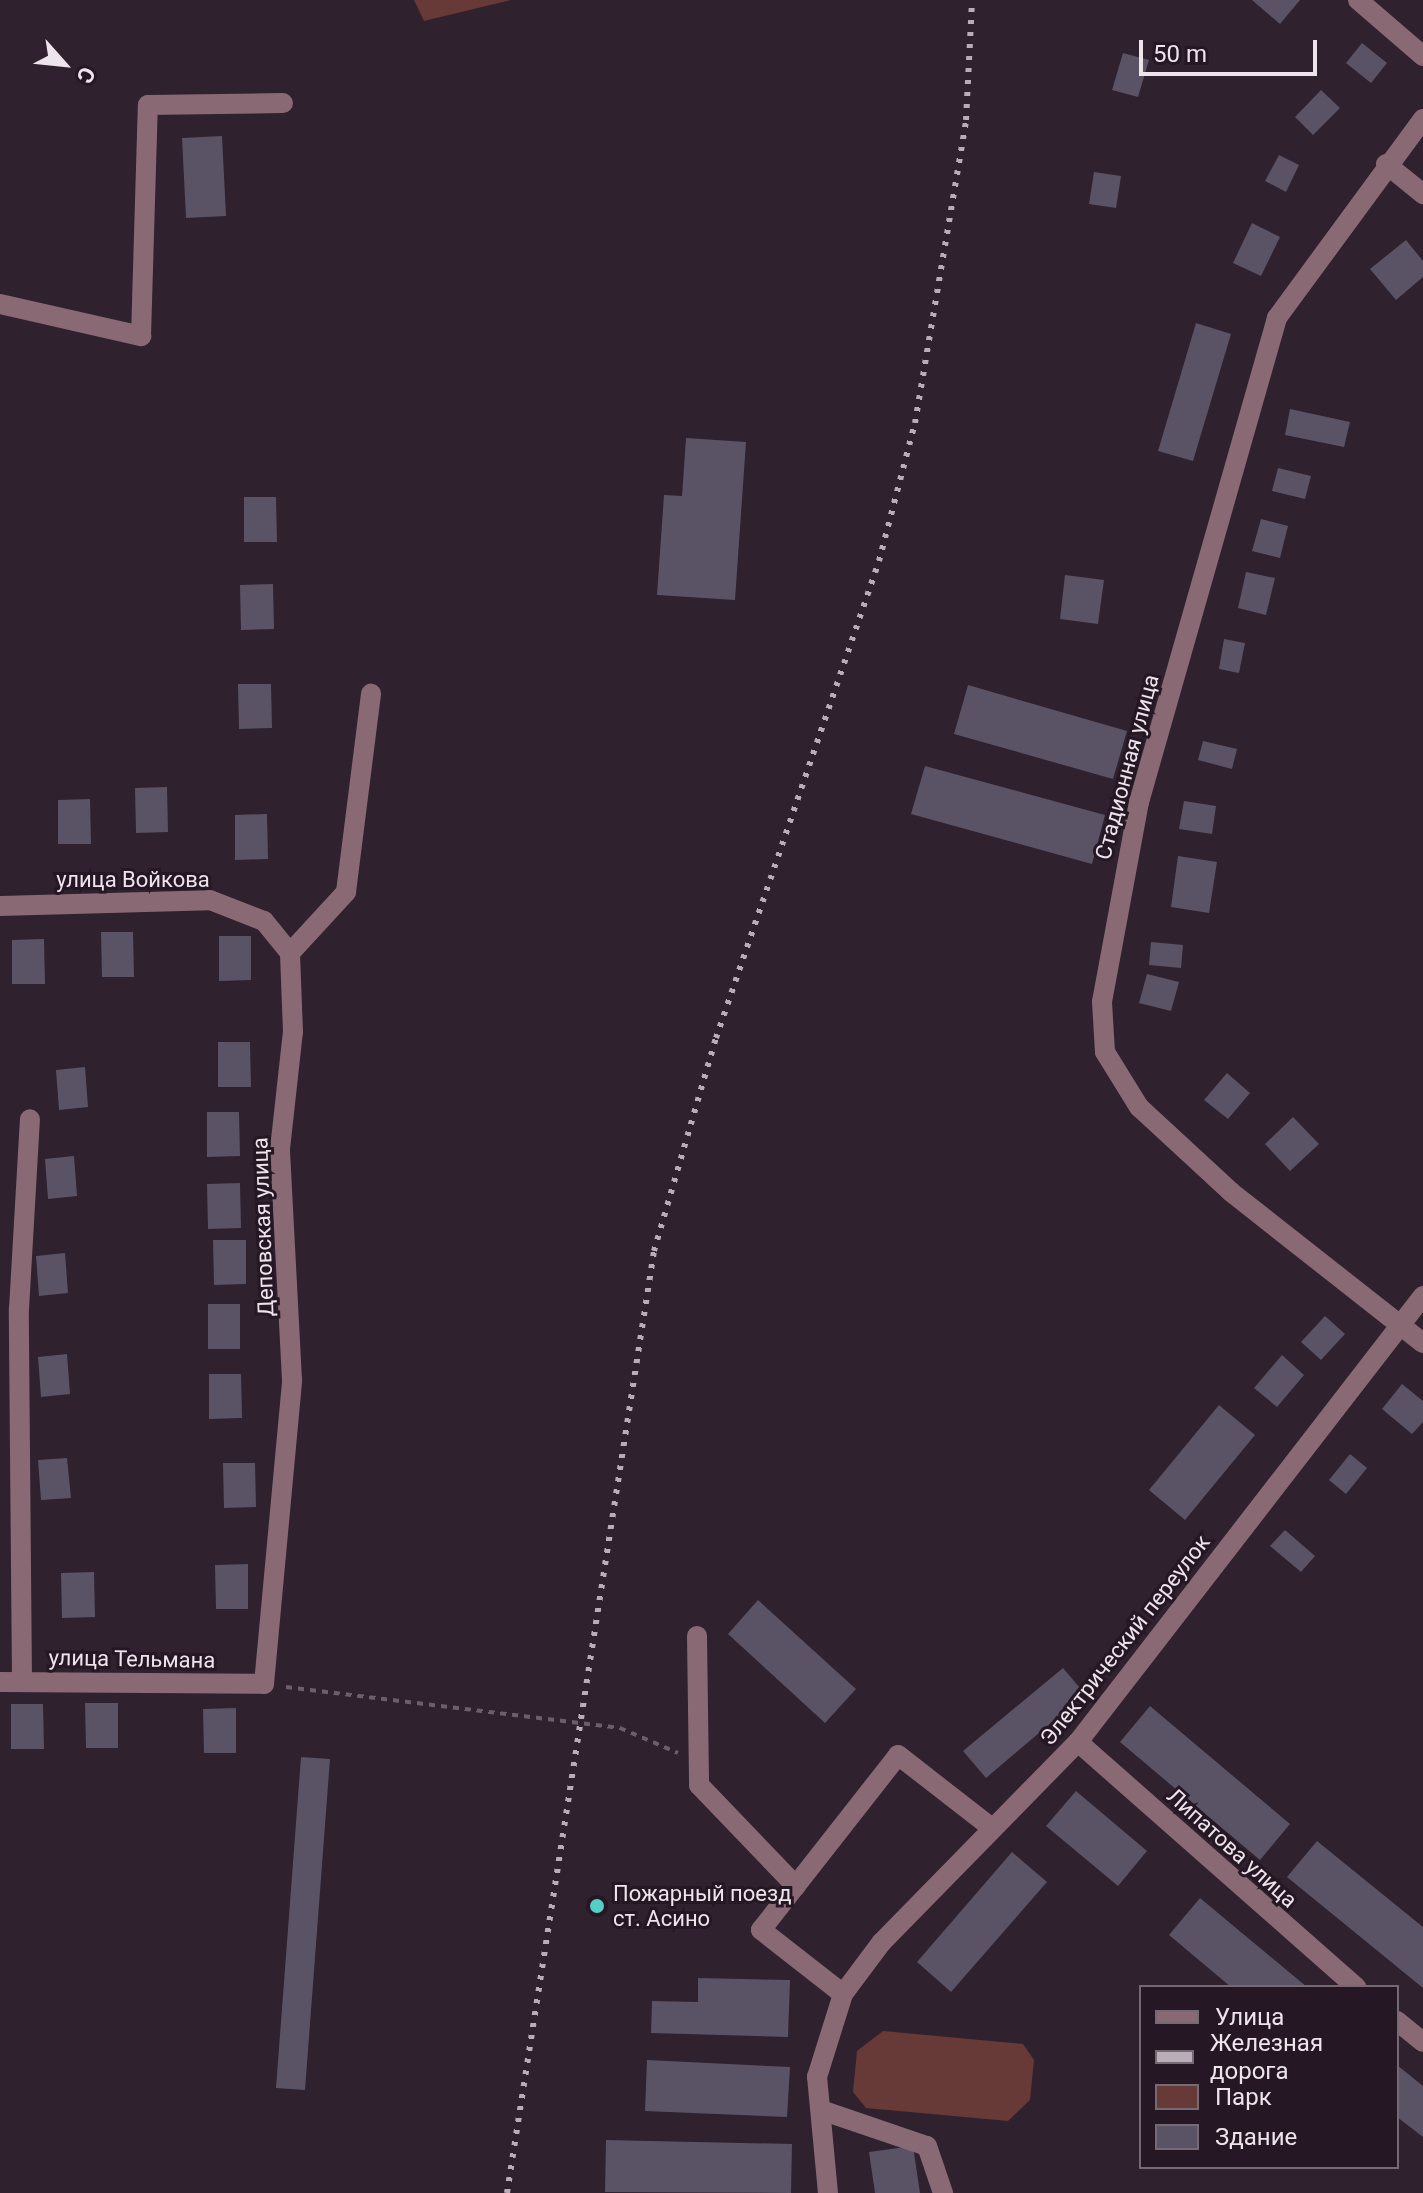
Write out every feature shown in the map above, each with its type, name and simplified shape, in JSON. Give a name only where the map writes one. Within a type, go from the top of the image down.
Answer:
[{"type":"street","points":[[1358,0],[1423,56]]},
{"type":"street","points":[[0,304],[141,336],[148,105],[283,103]]},
{"type":"street","name":"Стадионная улица","points":[[1423,119],[1386,164],[1277,318],[1139,802],[1102,1002],[1105,1052],[1139,1107],[1231,1192],[1402,1323],[1423,1343]]},
{"type":"street","points":[[1386,164],[1423,194]]},
{"type":"street","points":[[290,953],[346,892],[371,694]]},
{"type":"street","name":"улица Войкова","points":[[0,906],[210,900],[264,921],[290,953]]},
{"type":"street","name":"Деповская улица","points":[[264,1684],[292,1380],[280,1149],[293,1032],[290,953]]},
{"type":"street","points":[[22,1682],[19,1309],[30,1119]]},
{"type":"street","name":"Электрический переулок","points":[[828,2193],[817,2077],[826,2040],[843,1994],[881,1943],[1078,1742],[1423,1296]]},
{"type":"street","points":[[697,1636],[699,1785],[796,1886]]},
{"type":"street","name":"улица Тельмана","points":[[0,1682],[264,1684]]},
{"type":"street","name":"Липатова улица","points":[[1078,1742],[1354,1985]]},
{"type":"street","points":[[843,1994],[761,1930],[898,1755],[993,1829]]},
{"type":"street","points":[[1399,2023],[1423,2042]]},
{"type":"street","points":[[821,2110],[927,2146],[943,2193]]},
{"type":"path","points":[[264,1684],[620,1728],[699,1761]]},
{"type":"green space","points":[[414,0],[511,0],[424,21]]},
{"type":"green space","points":[[883,2031],[1023,2044],[1034,2060],[1030,2100],[1008,2121],[866,2108],[853,2092],[857,2051]]},
{"type":"building","points":[[1252,0],[1300,0],[1280,24]]},
{"type":"building","points":[[1362,43],[1387,63],[1371,83],[1346,63]]},
{"type":"building","points":[[1123,53],[1149,60],[1138,97],[1112,90]]},
{"type":"building","points":[[1321,90],[1340,108],[1313,135],[1295,117]]},
{"type":"building","points":[[222,136],[226,216],[186,218],[182,138]]},
{"type":"building","points":[[1279,155],[1299,165],[1286,192],[1265,181]]},
{"type":"building","points":[[1094,172],[1121,176],[1116,208],[1089,204]]},
{"type":"building","points":[[1252,223],[1280,237],[1261,276],[1233,263]]},
{"type":"building","points":[[1406,240],[1423,261],[1423,277],[1396,300],[1370,269]]},
{"type":"building","points":[[1196,323],[1231,334],[1193,461],[1158,451]]},
{"type":"building","points":[[1290,409],[1350,422],[1344,447],[1285,435]]},
{"type":"building","points":[[686,438],[746,442],[735,600],[657,595],[664,495],[682,496]]},
{"type":"building","points":[[1278,468],[1311,476],[1305,499],[1272,491]]},
{"type":"building","points":[[244,497],[276,497],[277,542],[244,542]]},
{"type":"building","points":[[1261,519],[1288,526],[1280,558],[1252,551]]},
{"type":"building","points":[[1246,572],[1275,578],[1266,615],[1238,608]]},
{"type":"building","points":[[1065,575],[1104,580],[1098,624],[1060,619]]},
{"type":"building","points":[[273,584],[274,629],[241,630],[240,585]]},
{"type":"building","points":[[1224,639],[1245,643],[1239,673],[1219,669]]},
{"type":"building","points":[[238,684],[271,684],[272,728],[239,729]]},
{"type":"building","points":[[968,685],[1127,731],[1113,779],[954,734]]},
{"type":"building","points":[[1203,741],[1237,749],[1232,769],[1198,760]]},
{"type":"building","points":[[925,766],[1105,815],[1092,864],[911,814]]},
{"type":"building","points":[[167,787],[168,832],[136,833],[135,788]]},
{"type":"building","points":[[90,799],[91,844],[58,844],[58,800]]},
{"type":"building","points":[[1184,801],[1216,806],[1212,834],[1179,829]]},
{"type":"building","points":[[267,814],[268,859],[235,860],[235,815]]},
{"type":"building","points":[[1178,856],[1217,862],[1209,913],[1171,907]]},
{"type":"building","points":[[101,932],[133,932],[134,977],[102,977]]},
{"type":"building","points":[[219,936],[251,936],[251,980],[219,981]]},
{"type":"building","points":[[44,939],[45,984],[12,984],[12,940]]},
{"type":"building","points":[[1151,942],[1183,945],[1181,968],[1149,965]]},
{"type":"building","points":[[1147,974],[1179,982],[1171,1011],[1139,1003]]},
{"type":"building","points":[[218,1042],[250,1042],[251,1087],[218,1087]]},
{"type":"building","points":[[85,1067],[88,1107],[59,1110],[56,1070]]},
{"type":"building","points":[[1227,1073],[1250,1093],[1228,1119],[1204,1100]]},
{"type":"building","points":[[207,1112],[239,1112],[240,1156],[207,1157]]},
{"type":"building","points":[[1293,1117],[1319,1144],[1290,1171],[1265,1144]]},
{"type":"building","points":[[74,1156],[77,1196],[48,1199],[45,1159]]},
{"type":"building","points":[[240,1183],[241,1228],[208,1229],[207,1184]]},
{"type":"building","points":[[213,1240],[246,1240],[246,1284],[214,1285]]},
{"type":"building","points":[[65,1253],[68,1293],[39,1296],[36,1256]]},
{"type":"building","points":[[208,1304],[240,1304],[240,1349],[208,1349]]},
{"type":"building","points":[[1325,1316],[1345,1334],[1321,1360],[1301,1342]]},
{"type":"building","points":[[67,1354],[70,1394],[41,1397],[38,1357]]},
{"type":"building","points":[[1282,1355],[1304,1375],[1277,1407],[1254,1388]]},
{"type":"building","points":[[209,1374],[241,1374],[242,1418],[209,1419]]},
{"type":"building","points":[[1402,1384],[1423,1401],[1423,1422],[1412,1434],[1382,1409]]},
{"type":"building","points":[[1219,1405],[1255,1435],[1185,1520],[1149,1490]]},
{"type":"building","points":[[1350,1454],[1367,1468],[1346,1494],[1329,1480]]},
{"type":"building","points":[[67,1458],[71,1498],[41,1500],[38,1460]]},
{"type":"building","points":[[223,1463],[255,1463],[256,1507],[224,1508]]},
{"type":"building","points":[[1285,1530],[1315,1556],[1301,1572],[1270,1546]]},
{"type":"building","points":[[248,1564],[248,1609],[216,1609],[215,1565]]},
{"type":"building","points":[[94,1572],[95,1617],[62,1618],[61,1573]]},
{"type":"building","points":[[758,1600],[856,1689],[825,1723],[728,1634]]},
{"type":"building","points":[[1063,1668],[1085,1694],[986,1778],[963,1751]]},
{"type":"building","points":[[85,1703],[118,1703],[118,1748],[86,1748]]},
{"type":"building","points":[[11,1704],[43,1704],[44,1749],[11,1749]]},
{"type":"building","points":[[1150,1706],[1290,1824],[1260,1860],[1120,1742]]},
{"type":"building","points":[[236,1708],[236,1753],[204,1753],[203,1709]]},
{"type":"building","points":[[301,1757],[330,1759],[305,2090],[276,2088]]},
{"type":"building","points":[[1076,1791],[1147,1851],[1118,1886],[1046,1826]]},
{"type":"building","points":[[1317,1841],[1423,1927],[1423,1988],[1287,1877]]},
{"type":"building","points":[[1012,1852],[1047,1882],[951,1992],[917,1962]]},
{"type":"building","points":[[1200,1898],[1305,1985],[1229,1985],[1169,1935]]},
{"type":"building","points":[[698,1978],[790,1980],[788,2037],[651,2033],[652,2001],[698,2002]]},
{"type":"building","points":[[647,2060],[790,2067],[787,2117],[645,2111]]},
{"type":"building","points":[[1399,2067],[1423,2086],[1423,2137],[1399,2119]]},
{"type":"building","points":[[606,2140],[792,2144],[791,2193],[605,2192]]},
{"type":"building","points":[[913,2146],[920,2193],[875,2193],[869,2152]]},
{"type":"railway","points":[[507,2193],[654,1251],[716,1038],[879,561],[915,423],[966,120],[972,0]]},
{"type":"place","name":"Пожарный поезд ст. Асино","points":[[597,1906]]}]
